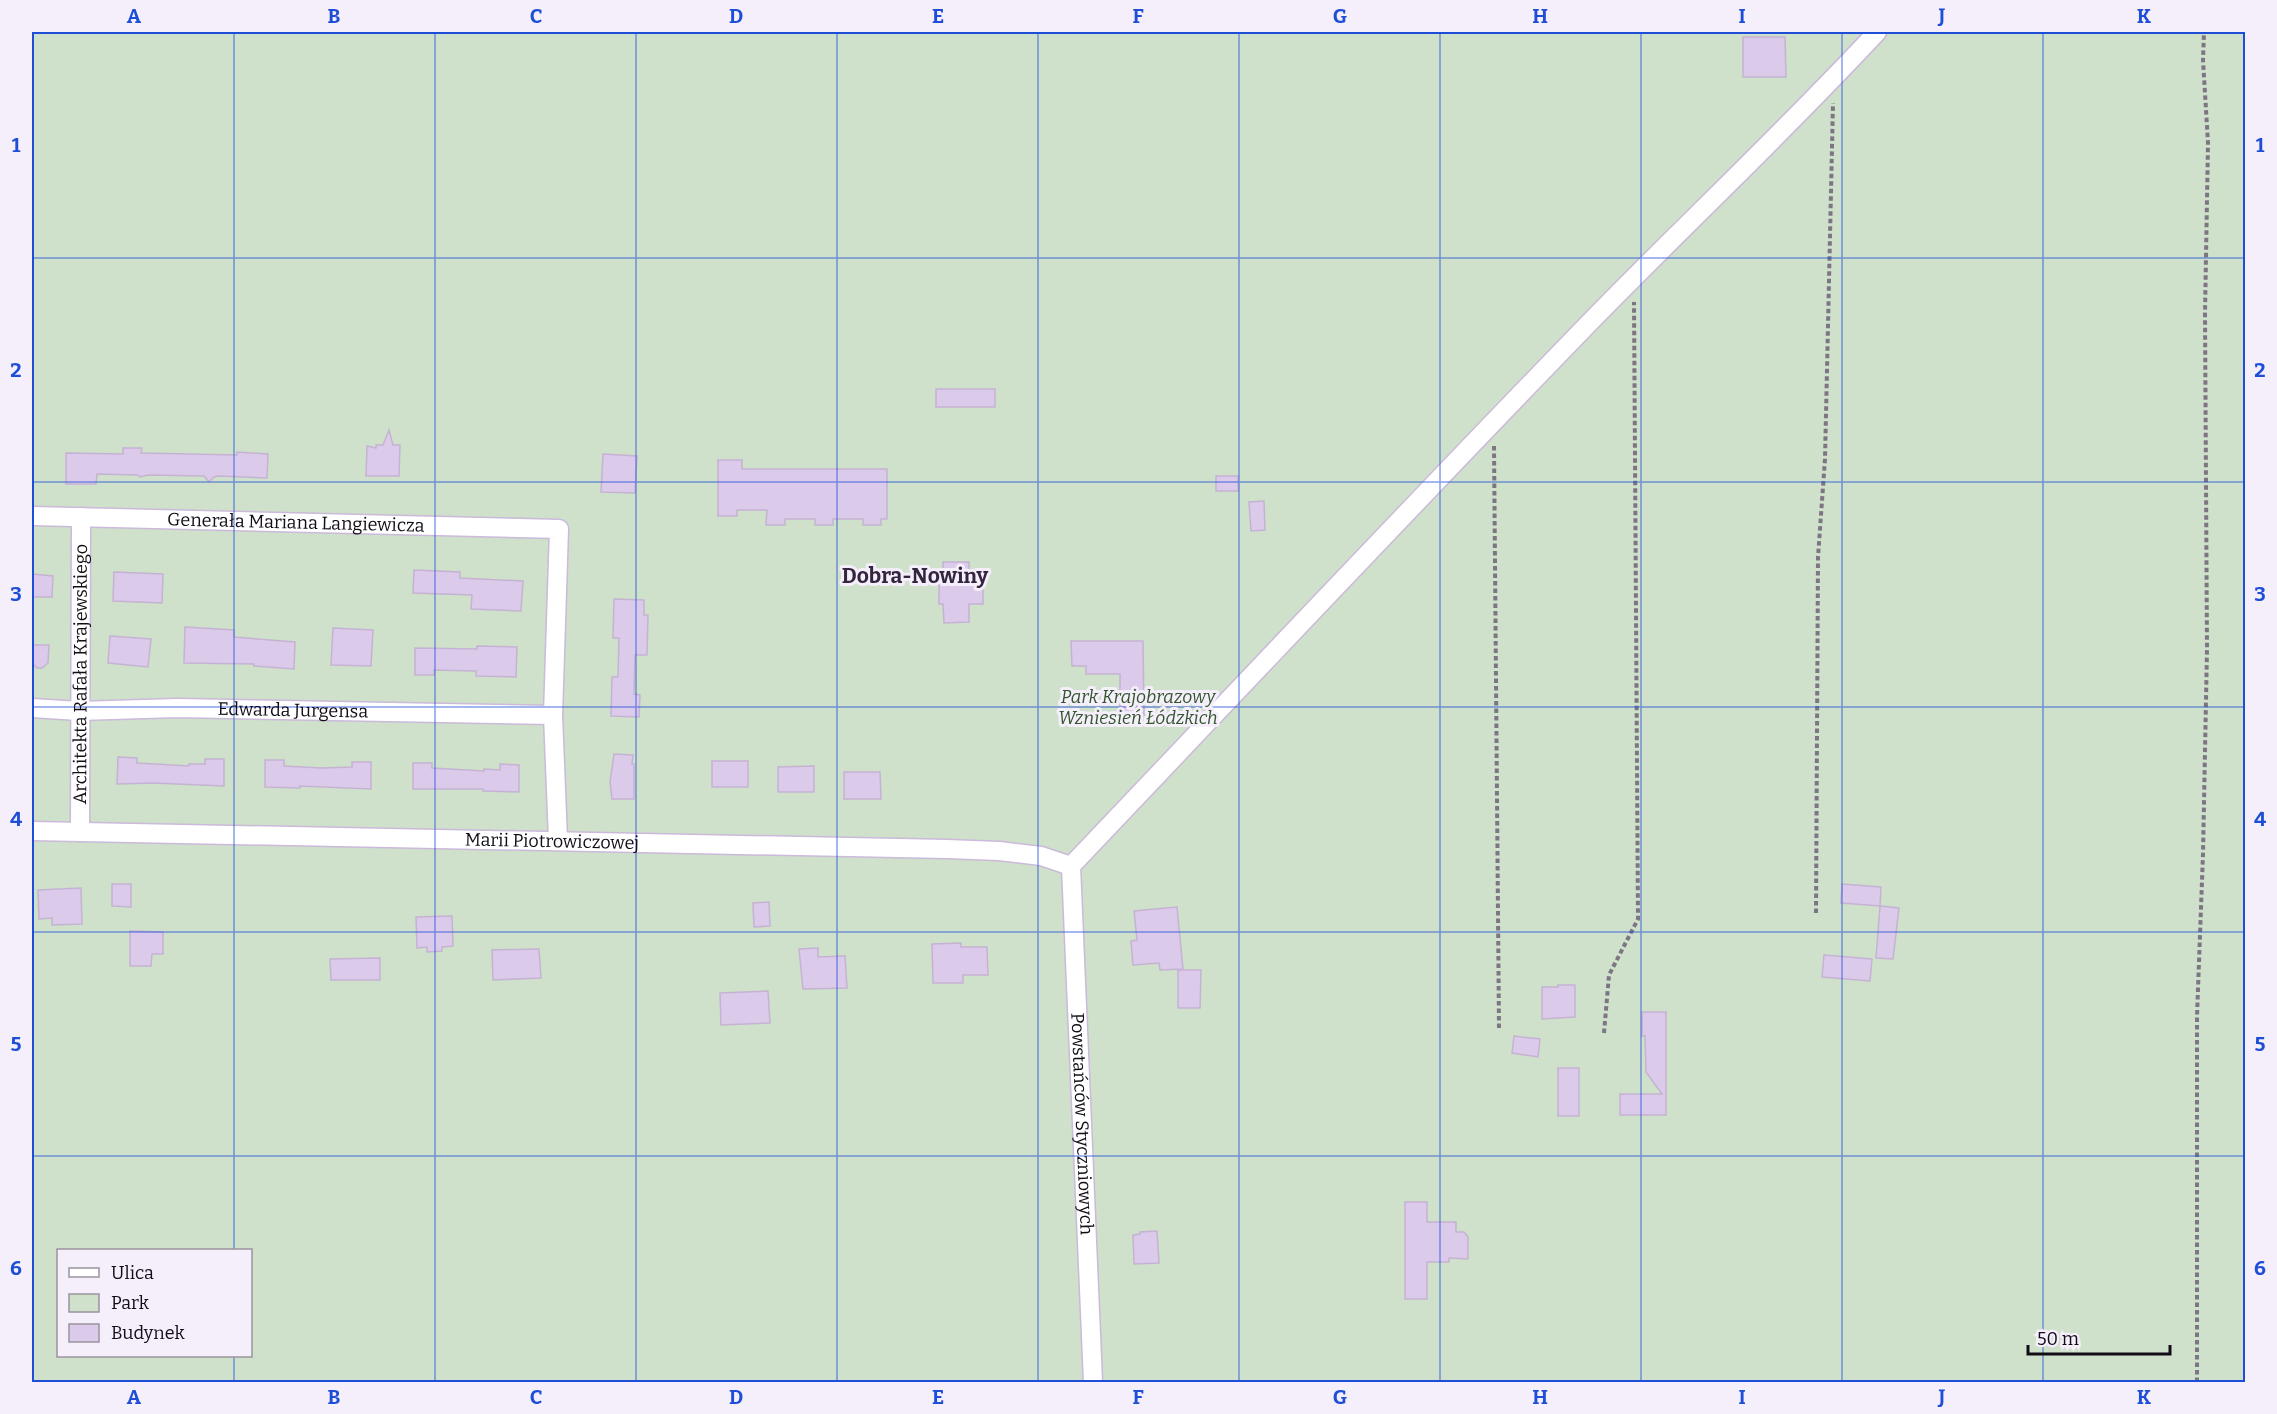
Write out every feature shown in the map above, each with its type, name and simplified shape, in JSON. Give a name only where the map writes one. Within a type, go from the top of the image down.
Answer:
[{"type":"street","points":[[1071,867],[1494,422],[1877,32]]},
{"type":"street","name":"Generała Mariana Langiewicza","points":[[32,516],[559,529],[553,715]]},
{"type":"street","name":"Architekta Rafała Krajewskiego","points":[[80,832],[81,518]]},
{"type":"street","name":"Edwarda Jurgensa","points":[[32,708],[79,711],[177,708],[553,715]]},
{"type":"street","points":[[553,715],[558,840]]},
{"type":"street","name":"Marii Piotrowiczowej","points":[[32,831],[558,840],[999,851],[1041,856],[1071,867]]},
{"type":"street","name":"Powstańców Styczniowych","points":[[1071,867],[1093,1383]]},
{"type":"path","points":[[2197,1383],[2197,1016],[2207,649],[2205,314],[2208,142],[2204,32]]},
{"type":"path","points":[[1815,913],[1818,557],[1825,459],[1834,78]]},
{"type":"path","points":[[1604,1034],[1609,975],[1638,919],[1634,277]]},
{"type":"path","points":[[1494,422],[1498,1030]]},
{"type":"green space","name":"Park Krajobrazowy Wzniesień Łódzkich","points":[[32,32],[2245,32],[2245,1382],[32,1382]]},
{"type":"building","points":[[1743,37],[1785,37],[1786,77],[1743,77]]},
{"type":"building","points":[[936,389],[995,389],[995,407],[936,407]]},
{"type":"building","points":[[389,430],[393,445],[400,445],[399,476],[366,476],[367,446],[376,448],[376,445],[383,445]]},
{"type":"building","points":[[123,448],[142,448],[141,453],[268,454],[267,478],[218,476],[209,482],[204,476],[148,475],[140,477],[138,475],[97,474],[96,484],[66,484],[66,453],[123,454]]},
{"type":"building","points":[[603,454],[637,456],[635,493],[601,492]]},
{"type":"building","points":[[718,460],[742,460],[742,469],[887,469],[887,519],[881,519],[881,525],[863,525],[863,519],[833,519],[833,525],[815,525],[815,519],[785,519],[785,525],[766,525],[767,510],[737,510],[737,516],[718,516]]},
{"type":"building","points":[[1216,476],[1238,476],[1238,491],[1216,491]]},
{"type":"building","points":[[1264,501],[1265,530],[1251,531],[1249,502]]},
{"type":"building","points":[[943,562],[969,562],[969,583],[983,583],[983,604],[969,604],[969,622],[944,623],[943,604],[939,604],[939,582],[943,581]]},
{"type":"building","points":[[414,570],[460,572],[460,578],[523,581],[521,611],[471,609],[472,595],[413,593]]},
{"type":"building","points":[[114,572],[163,574],[162,603],[113,601]]},
{"type":"building","points":[[32,574],[53,576],[52,597],[32,597]]},
{"type":"building","points":[[614,599],[644,600],[644,615],[648,615],[647,655],[635,655],[634,694],[640,695],[639,717],[611,716],[612,677],[618,677],[619,638],[613,638]]},
{"type":"building","points":[[185,627],[234,630],[234,637],[295,642],[294,669],[254,666],[254,664],[184,663]]},
{"type":"building","points":[[333,628],[373,630],[371,666],[331,665]]},
{"type":"building","points":[[110,636],[151,639],[148,667],[108,663]]},
{"type":"building","points":[[1071,641],[1143,641],[1144,717],[1120,717],[1120,674],[1086,674],[1086,666],[1072,666]]},
{"type":"building","points":[[32,645],[49,645],[48,663],[42,668],[37,668],[32,663]]},
{"type":"building","points":[[477,646],[517,647],[516,677],[476,676],[476,671],[434,670],[434,675],[415,675],[415,648],[477,649]]},
{"type":"building","points":[[614,754],[633,755],[634,799],[612,799],[610,782]]},
{"type":"building","points":[[118,757],[137,758],[137,763],[189,766],[189,764],[205,764],[205,759],[224,759],[224,786],[117,784]]},
{"type":"building","points":[[265,760],[284,760],[284,766],[321,768],[352,767],[352,762],[371,762],[371,789],[265,787]]},
{"type":"building","points":[[712,761],[748,761],[748,787],[712,787]]},
{"type":"building","points":[[413,763],[432,763],[432,768],[484,771],[484,769],[500,770],[500,764],[519,765],[519,792],[483,791],[483,789],[413,789]]},
{"type":"building","points":[[814,766],[814,792],[778,792],[778,767]]},
{"type":"building","points":[[844,772],[880,772],[881,799],[844,799]]},
{"type":"building","points":[[112,884],[131,884],[131,907],[112,906]]},
{"type":"building","points":[[1842,884],[1881,887],[1880,906],[1841,903]]},
{"type":"building","points":[[81,888],[82,924],[52,925],[52,918],[39,919],[38,890]]},
{"type":"building","points":[[769,902],[770,926],[754,927],[753,903]]},
{"type":"building","points":[[1880,906],[1899,908],[1893,959],[1876,958]]},
{"type":"building","points":[[1177,907],[1183,969],[1160,970],[1159,963],[1133,965],[1131,941],[1137,940],[1134,911]]},
{"type":"building","points":[[452,916],[453,946],[442,947],[442,951],[427,952],[427,947],[417,948],[416,917]]},
{"type":"building","points":[[130,931],[163,932],[163,954],[152,954],[151,966],[130,966]]},
{"type":"building","points":[[961,943],[961,947],[987,947],[988,975],[963,975],[963,983],[933,983],[932,944]]},
{"type":"building","points":[[818,948],[818,957],[845,956],[847,988],[803,989],[799,949]]},
{"type":"building","points":[[539,949],[541,978],[493,980],[492,950]]},
{"type":"building","points":[[1824,955],[1872,959],[1870,981],[1822,977]]},
{"type":"building","points":[[380,958],[380,980],[331,980],[330,959]]},
{"type":"building","points":[[1178,970],[1201,970],[1200,1008],[1178,1008]]},
{"type":"building","points":[[1558,985],[1575,985],[1575,1017],[1542,1019],[1542,987],[1558,987]]},
{"type":"building","points":[[768,991],[770,1023],[721,1025],[720,993]]},
{"type":"building","points":[[1642,1012],[1666,1012],[1666,1115],[1620,1115],[1620,1094],[1662,1094],[1646,1072]]},
{"type":"building","points":[[1514,1036],[1540,1039],[1538,1057],[1512,1053]]},
{"type":"building","points":[[1558,1068],[1579,1068],[1579,1116],[1558,1116]]},
{"type":"building","points":[[1405,1202],[1427,1202],[1427,1222],[1456,1222],[1456,1232],[1464,1232],[1468,1237],[1468,1259],[1449,1258],[1449,1262],[1427,1262],[1427,1299],[1405,1299]]},
{"type":"building","points":[[1157,1231],[1159,1263],[1134,1264],[1133,1235],[1140,1234],[1140,1232]]},
{"type":"district","name":"Dobra-Nowiny","points":[[915,576]]}]
